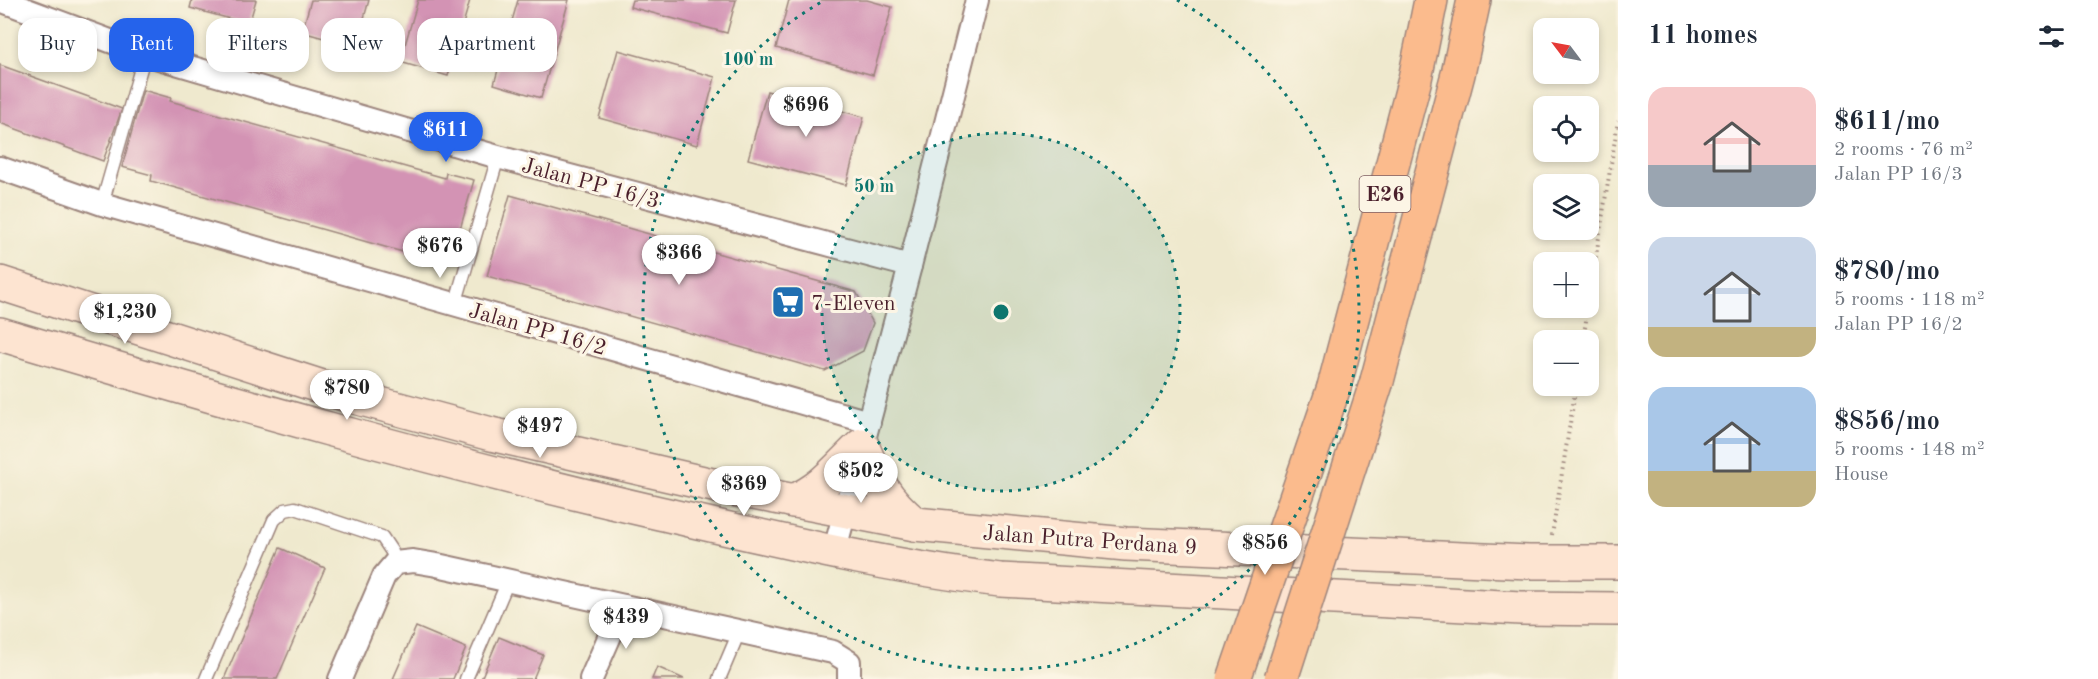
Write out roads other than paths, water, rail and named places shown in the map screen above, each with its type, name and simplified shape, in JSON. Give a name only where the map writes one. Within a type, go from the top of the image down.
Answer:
[{"type":"highway","name":"E26","points":[[1234,679],[1334,387],[1415,79],[1431,0]]},
{"type":"highway","name":"E26","points":[[1281,679],[1377,381],[1458,74],[1474,0]]},
{"type":"street","name":"Jalan PP 16/3","points":[[0,0],[109,41]]},
{"type":"street","points":[[834,553],[977,0]]},
{"type":"street","name":"Jalan PP 16/3","points":[[194,68],[498,157],[910,266]]},
{"type":"street","name":"Jalan PP 16/2","points":[[0,168],[102,204],[455,305],[866,434]]},
{"type":"street","name":"Jalan Putra Perdana 9","points":[[0,283],[347,395],[502,437],[659,474],[915,524],[1126,544],[1548,562],[1618,562]]},
{"type":"street","name":"Jalan Putra Perdana 9","points":[[0,334],[236,404],[552,488],[834,553],[931,572],[1000,580],[1521,608],[1618,609]]},
{"type":"street","points":[[787,500],[807,495],[823,485],[866,434]]},
{"type":"street","points":[[866,434],[877,482],[895,507],[915,524]]},
{"type":"street","points":[[340,679],[384,576],[395,563],[413,561],[832,652],[849,662],[849,679]]},
{"type":"street","points":[[591,679],[623,606]]},
{"type":"lane","points":[[102,204],[140,72]]},
{"type":"lane","points":[[455,305],[498,157]]},
{"type":"lane","points":[[206,679],[274,520],[285,510],[296,508],[382,537],[392,552],[395,563]]},
{"type":"lane","points":[[466,679],[508,581]]},
{"type":"lane","points":[[719,679],[740,632]]},
{"type":"place","name":"7-Eleven","points":[[788,302]]}]
